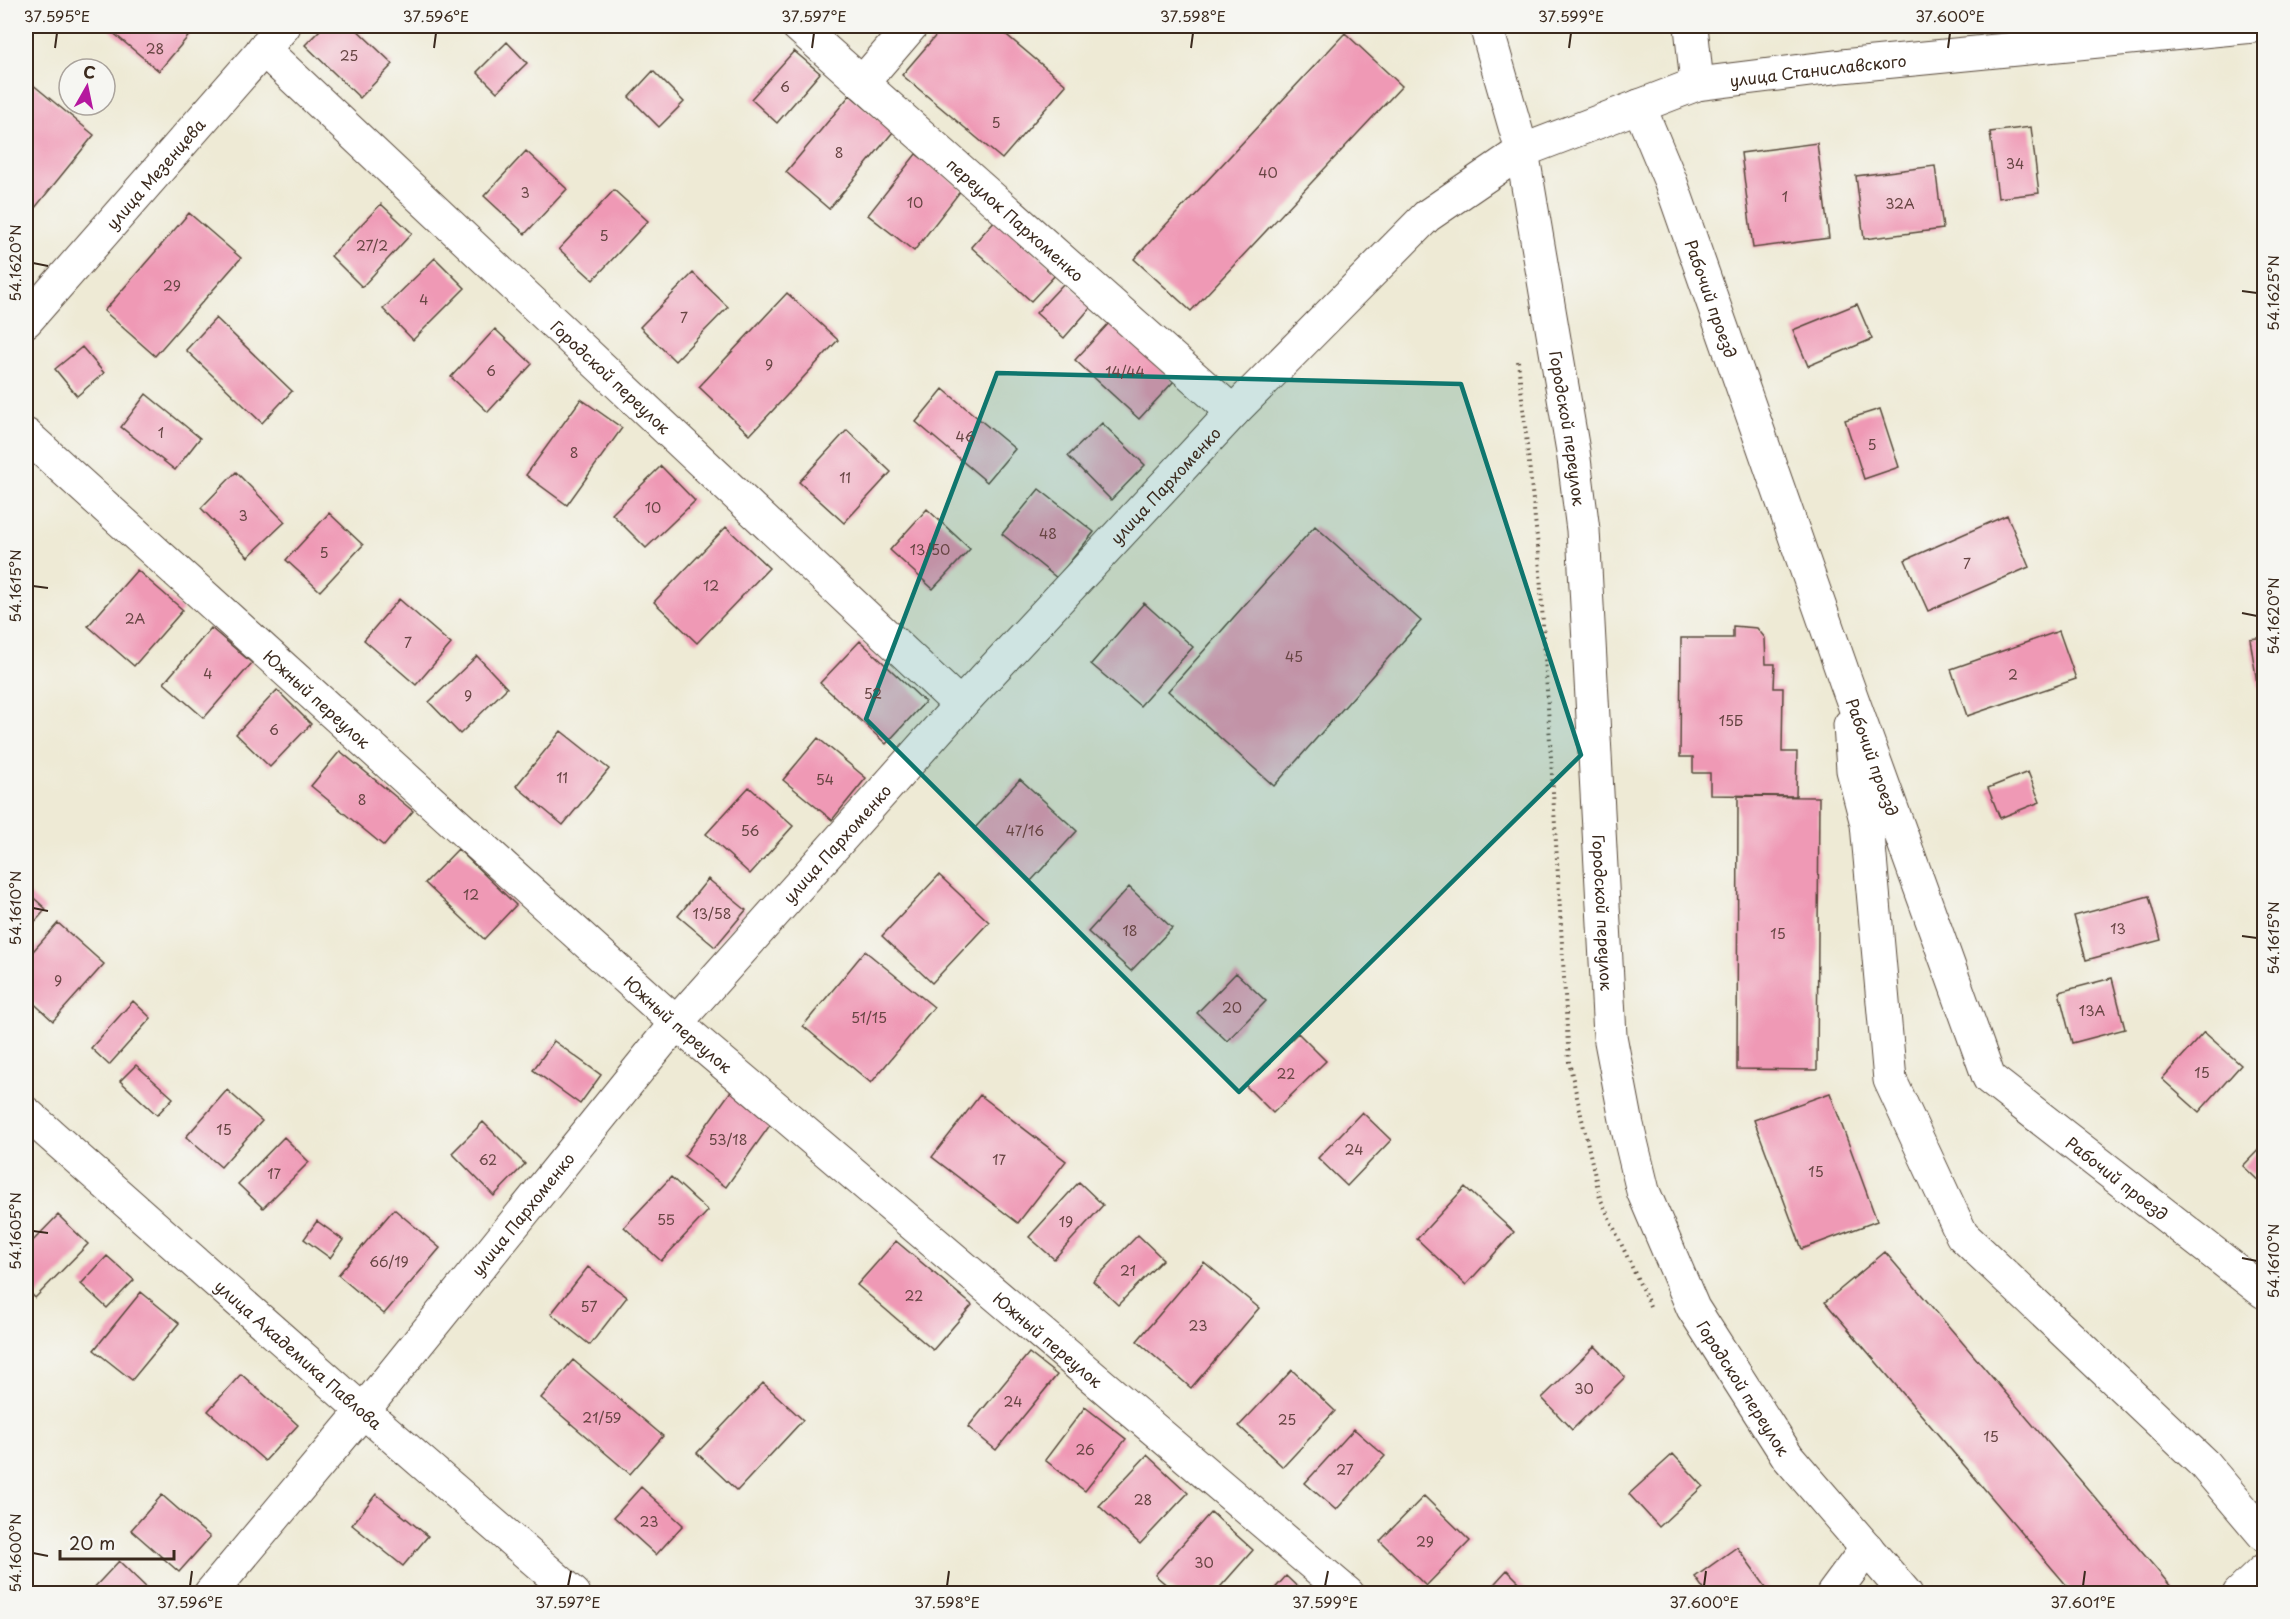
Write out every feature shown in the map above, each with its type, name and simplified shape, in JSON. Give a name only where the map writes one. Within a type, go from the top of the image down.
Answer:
[{"type":"street","name":"переулок Пархоменко","points":[[798,26],[1233,412]]},
{"type":"street","points":[[862,83],[911,26]]},
{"type":"street","points":[[1486,26],[1522,151]]},
{"type":"street","points":[[1690,26],[1696,84]]},
{"type":"street","name":"улица Станиславского","points":[[1522,151],[1696,84],[1842,66],[2254,26]]},
{"type":"street","name":"Городской переулок","points":[[273,37],[960,705]]},
{"type":"street","name":"улица Мезенцева","points":[[26,321],[273,37]]},
{"type":"street","name":"Рабочий проезд","points":[[1639,106],[1671,180],[1846,682],[1989,1078],[2265,1292]]},
{"type":"street","name":"улица Пархоменко","points":[[210,1593],[363,1411],[676,1023],[960,705],[1233,412],[1427,216],[1522,151]]},
{"type":"street","name":"Городской переулок","points":[[1522,151],[1574,451],[1583,530],[1610,1036],[1627,1125],[1643,1191],[1693,1308],[1788,1457],[1906,1593]]},
{"type":"street","name":"Южный переулок","points":[[26,435],[676,1023],[1348,1593]]},
{"type":"street","points":[[1846,682],[1853,770],[1867,824],[1890,1080],[1962,1235],[2204,1464],[2265,1535]]},
{"type":"street","name":"улица Академика Павлова","points":[[26,1113],[363,1411],[574,1593]]},
{"type":"street","points":[[1833,1593],[1867,1548]]},
{"type":"street","points":[[2239,1593],[2265,1570]]},
{"type":"highlighted area","points":[[997,373],[1461,384],[1581,755],[1239,1092],[866,719]]},
{"type":"building","points":[[105,26],[197,26],[159,71]]},
{"type":"building","points":[[324,26],[353,26],[393,64],[360,98],[305,45]]},
{"type":"building","points":[[944,26],[996,26],[1066,85],[1002,159],[902,75]]},
{"type":"building","points":[[1345,33],[1402,86],[1191,311],[1134,259]]},
{"type":"building","points":[[507,42],[527,63],[497,92],[477,72]]},
{"type":"building","points":[[794,51],[820,73],[777,123],[751,99]]},
{"type":"building","points":[[653,71],[684,102],[659,127],[629,97]]},
{"type":"building","points":[[26,79],[57,105],[57,117],[72,117],[94,135],[26,219]]},
{"type":"building","points":[[850,95],[893,132],[829,209],[786,172]]},
{"type":"building","points":[[2031,127],[2039,193],[1998,198],[1990,132]]},
{"type":"building","points":[[1817,143],[1829,238],[1753,248],[1741,153]]},
{"type":"building","points":[[526,151],[567,189],[525,234],[484,196]]},
{"type":"building","points":[[916,154],[962,189],[914,251],[868,215]]},
{"type":"building","points":[[1935,166],[1943,229],[1864,239],[1856,176]]},
{"type":"building","points":[[614,190],[648,221],[593,280],[559,249]]},
{"type":"building","points":[[381,204],[412,233],[362,287],[331,256]]},
{"type":"building","points":[[189,213],[241,258],[155,356],[104,311]]},
{"type":"building","points":[[997,218],[1057,273],[1031,301],[971,247]]},
{"type":"building","points":[[435,258],[465,288],[413,340],[383,309]]},
{"type":"building","points":[[693,273],[728,307],[675,361],[640,327]]},
{"type":"building","points":[[1065,282],[1092,306],[1064,338],[1036,313]]},
{"type":"building","points":[[787,293],[838,340],[750,435],[699,387]]},
{"type":"building","points":[[1857,304],[1872,339],[1808,366],[1793,330]]},
{"type":"building","points":[[216,318],[292,391],[262,423],[186,350]]},
{"type":"building","points":[[1110,322],[1174,381],[1139,419],[1075,360]]},
{"type":"building","points":[[495,329],[532,364],[488,412],[451,377]]},
{"type":"building","points":[[82,347],[104,373],[77,396],[55,369]]},
{"type":"building","points":[[943,389],[1015,449],[987,482],[916,422]]},
{"type":"building","points":[[146,394],[200,438],[175,470],[121,427]]},
{"type":"building","points":[[581,399],[622,428],[567,505],[526,475]]},
{"type":"building","points":[[1880,409],[1899,467],[1864,479],[1845,420]]},
{"type":"building","points":[[1102,423],[1145,465],[1111,500],[1068,456]]},
{"type":"building","points":[[847,430],[891,472],[844,523],[799,482]]},
{"type":"building","points":[[661,466],[695,501],[646,548],[612,514]]},
{"type":"building","points":[[236,472],[285,522],[248,557],[201,508]]},
{"type":"building","points":[[1039,489],[1094,532],[1057,578],[1002,534]]},
{"type":"building","points":[[927,509],[970,549],[933,589],[890,550]]},
{"type":"building","points":[[329,513],[363,545],[320,591],[286,560]]},
{"type":"building","points":[[2007,515],[2029,567],[1928,611],[1905,560]]},
{"type":"building","points":[[1315,526],[1421,621],[1274,786],[1168,691]]},
{"type":"building","points":[[726,527],[769,568],[697,643],[654,602]]},
{"type":"building","points":[[137,570],[183,610],[134,666],[88,626]]},
{"type":"building","points":[[399,599],[451,644],[416,685],[364,640]]},
{"type":"building","points":[[1144,603],[1193,647],[1140,706],[1091,664]]},
{"type":"building","points":[[1733,626],[1757,628],[1765,638],[1766,664],[1775,664],[1774,688],[1783,688],[1782,752],[1797,752],[1796,796],[1710,795],[1710,773],[1693,773],[1693,757],[1680,757],[1681,638],[1733,638]]},
{"type":"building","points":[[211,628],[252,663],[204,718],[164,683]]},
{"type":"building","points":[[2059,631],[2076,679],[1967,716],[1951,669]]},
{"type":"building","points":[[2264,637],[2264,688],[2258,689],[2250,639]]},
{"type":"building","points":[[860,641],[925,702],[886,744],[820,683]]},
{"type":"building","points":[[477,656],[507,688],[460,734],[429,702]]},
{"type":"building","points":[[277,690],[311,724],[270,767],[236,734]]},
{"type":"building","points":[[561,731],[609,769],[563,825],[516,786]]},
{"type":"building","points":[[818,738],[866,778],[832,820],[783,780]]},
{"type":"building","points":[[340,751],[413,811],[384,846],[311,786]]},
{"type":"building","points":[[2028,772],[2040,802],[2000,818],[1988,788]]},
{"type":"building","points":[[1020,779],[1077,831],[1031,881],[974,829]]},
{"type":"building","points":[[749,787],[793,826],[750,874],[706,834]]},
{"type":"building","points":[[1738,796],[1819,797],[1817,1070],[1737,1069]]},
{"type":"building","points":[[458,849],[516,905],[484,939],[425,883]]},
{"type":"building","points":[[939,875],[989,922],[932,983],[882,936]]},
{"type":"building","points":[[708,879],[746,910],[715,947],[678,916]]},
{"type":"building","points":[[1129,887],[1172,928],[1131,971],[1088,932]]},
{"type":"building","points":[[26,891],[46,909],[26,932]]},
{"type":"building","points":[[2149,896],[2161,940],[2086,960],[2074,916]]},
{"type":"building","points":[[58,923],[104,964],[53,1021],[26,996],[26,959]]},
{"type":"building","points":[[865,951],[934,1007],[871,1083],[803,1026]]},
{"type":"building","points":[[1236,973],[1266,1001],[1227,1041],[1197,1013]]},
{"type":"building","points":[[2112,978],[2125,1029],[2072,1043],[2059,992]]},
{"type":"building","points":[[133,1001],[151,1018],[109,1065],[91,1048]]},
{"type":"building","points":[[2204,1032],[2241,1065],[2199,1112],[2162,1079]]},
{"type":"building","points":[[1298,1033],[1326,1061],[1273,1113],[1245,1085]]},
{"type":"building","points":[[554,1041],[601,1075],[580,1104],[533,1070]]},
{"type":"building","points":[[136,1065],[173,1098],[157,1115],[120,1081]]},
{"type":"building","points":[[227,1090],[262,1121],[221,1167],[186,1137]]},
{"type":"building","points":[[731,1091],[773,1121],[726,1187],[684,1156]]},
{"type":"building","points":[[1830,1093],[1877,1221],[1802,1249],[1754,1120]]},
{"type":"building","points":[[980,1095],[1066,1161],[1018,1223],[932,1157]]},
{"type":"building","points":[[1362,1112],[1391,1140],[1347,1186],[1318,1158]]},
{"type":"building","points":[[483,1122],[525,1164],[494,1196],[452,1153]]},
{"type":"building","points":[[284,1137],[309,1162],[263,1208],[238,1184]]},
{"type":"building","points":[[2264,1144],[2264,1186],[2243,1166]]},
{"type":"building","points":[[671,1177],[708,1211],[661,1261],[624,1227]]},
{"type":"building","points":[[1079,1182],[1103,1205],[1054,1259],[1029,1237]]},
{"type":"building","points":[[1465,1187],[1514,1232],[1466,1285],[1417,1239]]},
{"type":"building","points":[[394,1209],[440,1248],[384,1314],[338,1275]]},
{"type":"building","points":[[58,1215],[88,1244],[35,1298],[26,1288],[26,1248]]},
{"type":"building","points":[[317,1221],[343,1240],[330,1258],[304,1239]]},
{"type":"building","points":[[1138,1235],[1163,1259],[1118,1305],[1093,1281]]},
{"type":"building","points":[[896,1241],[972,1305],[933,1350],[857,1285]]},
{"type":"building","points":[[1885,1252],[2177,1594],[2074,1594],[1825,1302]]},
{"type":"building","points":[[107,1256],[134,1280],[107,1308],[81,1284]]},
{"type":"building","points":[[1204,1262],[1259,1308],[1191,1388],[1137,1341]]},
{"type":"building","points":[[588,1267],[627,1297],[590,1345],[551,1314]]},
{"type":"building","points":[[141,1292],[179,1323],[132,1380],[94,1350]]},
{"type":"building","points":[[1595,1346],[1625,1377],[1572,1430],[1542,1398]]},
{"type":"building","points":[[1029,1353],[1057,1375],[996,1450],[968,1427]]},
{"type":"building","points":[[573,1360],[663,1436],[630,1474],[541,1398]]},
{"type":"building","points":[[1292,1370],[1335,1411],[1283,1467],[1239,1426]]},
{"type":"building","points":[[241,1374],[298,1425],[265,1461],[208,1411]]},
{"type":"building","points":[[763,1383],[803,1420],[737,1491],[697,1453]]},
{"type":"building","points":[[1085,1407],[1126,1439],[1085,1491],[1045,1460]]},
{"type":"building","points":[[1354,1429],[1385,1456],[1336,1510],[1305,1483]]},
{"type":"building","points":[[1673,1454],[1703,1486],[1659,1527],[1629,1494]]},
{"type":"building","points":[[1147,1455],[1188,1493],[1140,1544],[1099,1506]]},
{"type":"building","points":[[641,1487],[683,1525],[656,1555],[614,1517]]},
{"type":"building","points":[[376,1494],[428,1536],[403,1566],[352,1525]]},
{"type":"building","points":[[162,1495],[210,1537],[179,1572],[131,1530]]},
{"type":"building","points":[[1424,1496],[1470,1541],[1426,1586],[1380,1541]]},
{"type":"building","points":[[1211,1512],[1253,1550],[1214,1594],[1177,1594],[1155,1575]]},
{"type":"building","points":[[1737,1547],[1771,1594],[1707,1594],[1695,1577]]},
{"type":"building","points":[[119,1561],[153,1594],[88,1594]]},
{"type":"building","points":[[1507,1570],[1531,1594],[1485,1594]]},
{"type":"building","points":[[1286,1576],[1305,1594],[1270,1594]]}]
